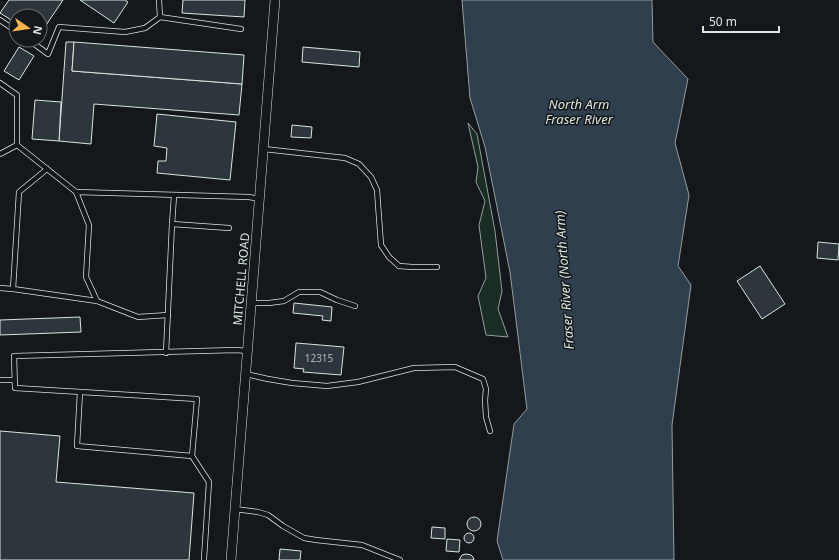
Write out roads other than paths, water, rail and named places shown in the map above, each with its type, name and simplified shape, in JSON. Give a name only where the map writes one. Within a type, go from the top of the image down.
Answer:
[{"type":"street","name":"MITCHELL ROAD","points":[[231,560],[276,0]]},
{"type":"lane","points":[[159,0],[160,17]]},
{"type":"lane","points":[[40,48],[48,54],[59,27],[125,32],[145,28],[160,17],[241,29]]},
{"type":"lane","points":[[0,83],[17,96],[17,145]]},
{"type":"lane","points":[[0,154],[17,145]]},
{"type":"lane","points":[[17,145],[76,192],[89,225],[86,277],[97,301]]},
{"type":"lane","points":[[264,149],[345,158],[359,164],[371,177],[377,190],[381,246],[389,257],[399,266],[437,267]]},
{"type":"lane","points":[[13,288],[18,192],[47,170]]},
{"type":"lane","points":[[76,192],[260,198]]},
{"type":"lane","points":[[166,353],[174,196]]},
{"type":"lane","points":[[172,224],[229,228]]},
{"type":"lane","points":[[0,288],[13,288],[97,301],[138,317],[168,315]]},
{"type":"lane","points":[[252,303],[284,301],[299,292],[320,292],[355,306]]},
{"type":"lane","points":[[204,560],[209,482],[192,456],[197,399],[15,388],[14,356],[236,350],[248,351]]},
{"type":"lane","points":[[246,374],[292,383],[327,386],[358,382],[414,368],[455,367],[483,379],[486,389],[486,417],[490,431]]},
{"type":"lane","points":[[0,380],[14,380]]},
{"type":"lane","points":[[80,392],[76,446],[192,456]]},
{"type":"lane","points":[[235,509],[268,515],[304,538],[362,545],[400,560]]},
{"type":"water","name":"North Arm Fraser River","points":[[462,0],[652,0],[653,42],[688,79],[675,143],[689,195],[678,266],[691,285],[672,425],[674,560],[503,560],[497,541],[514,424],[527,409],[510,272],[485,147],[470,98]]},
{"type":"water label","name":"Fraser River (North Arm)","points":[[564,280]]}]
